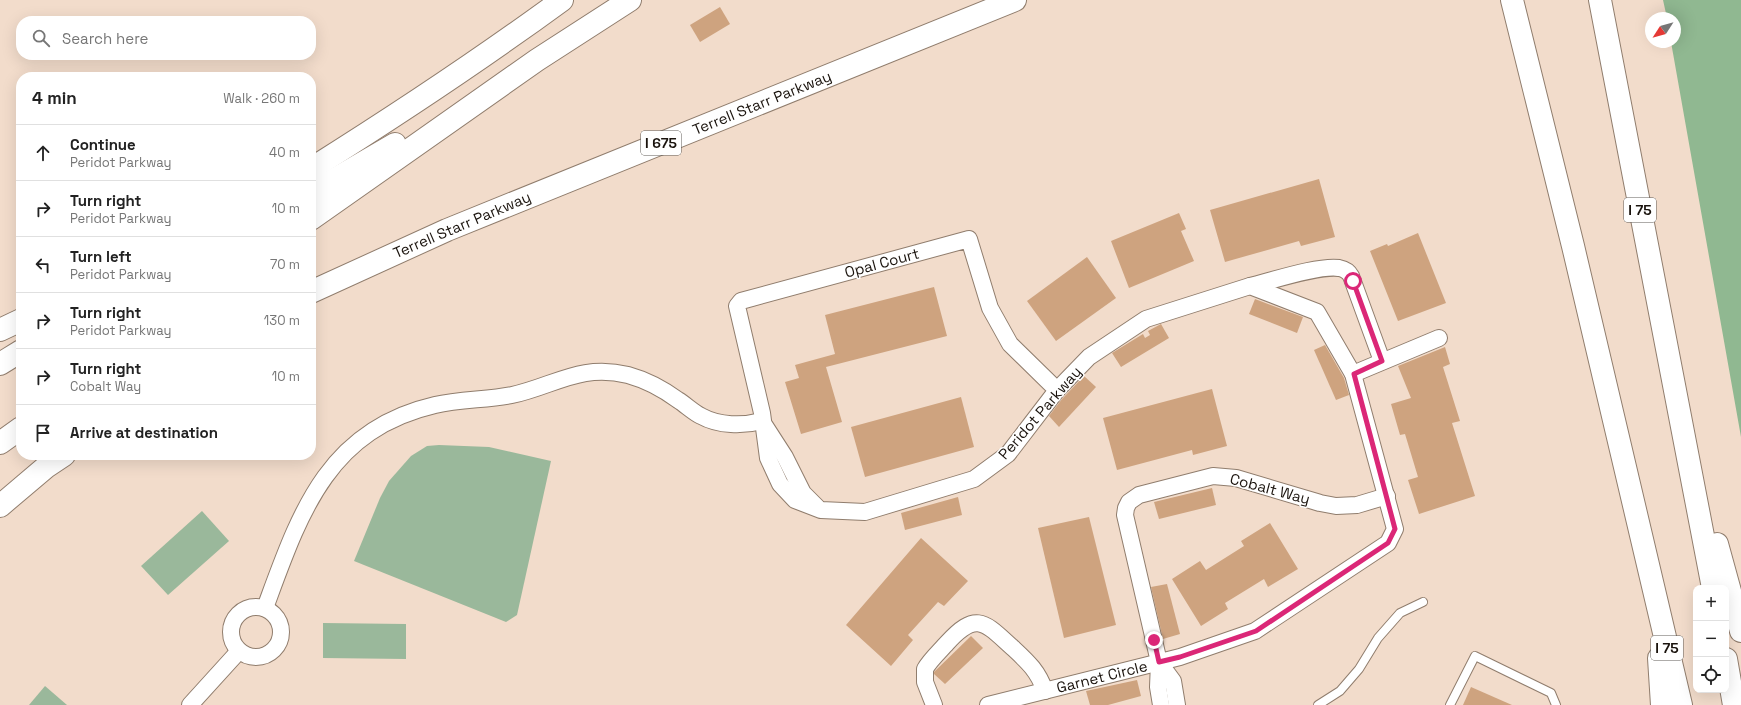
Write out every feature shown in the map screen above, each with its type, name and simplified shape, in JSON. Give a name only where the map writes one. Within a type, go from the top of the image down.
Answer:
[{"type":"highway","points":[[316,166],[497,48],[562,0]]},
{"type":"highway","points":[[316,215],[537,60],[630,0]]},
{"type":"highway","name":"Terrell Starr Parkway","points":[[316,290],[448,230],[1015,0]]},
{"type":"highway","name":"I 75","points":[[1513,0],[1573,246],[1681,705]]},
{"type":"highway","name":"I 75","points":[[1600,0],[1712,585]]},
{"type":"highway","points":[[316,190],[537,60]]},
{"type":"highway","points":[[316,305],[448,230]]},
{"type":"highway","points":[[0,330],[16,322]]},
{"type":"highway","points":[[0,364],[16,353]]},
{"type":"highway","points":[[1680,420],[1741,631]]},
{"type":"highway","points":[[0,443],[16,432]]},
{"type":"highway","points":[[0,458],[16,449]]},
{"type":"highway","points":[[0,506],[46,467],[56,460]]},
{"type":"highway","points":[[1653,591],[1662,705]]},
{"type":"highway","points":[[1729,676],[1734,705]]},
{"type":"street","name":"Opal Court","points":[[762,421],[762,413],[737,306],[741,301],[969,239],[990,308],[1010,344],[1057,390]]},
{"type":"street","name":"Peridot Parkway","points":[[762,421],[768,458],[780,484],[795,500],[821,510],[865,512],[974,479],[1008,454],[1057,390],[1089,357],[1146,319],[1250,286],[1326,268],[1339,268],[1346,270],[1353,281],[1382,361]]},
{"type":"street","points":[[1159,662],[1180,657],[1256,631],[1388,543],[1395,529],[1388,496],[1354,374],[1317,312],[1250,286]]},
{"type":"street","points":[[1354,374],[1438,338]]},
{"type":"street","points":[[265,608],[289,542],[305,508],[324,477],[339,459],[359,441],[382,426],[407,413],[445,403],[513,394],[576,374],[606,372],[628,375],[648,382],[670,394],[694,412],[707,419],[734,424],[762,421]]},
{"type":"street","name":"Cobalt Way","points":[[1159,662],[1126,521],[1126,508],[1133,498],[1142,494],[1213,476],[1236,478],[1336,506],[1357,505],[1388,496]]},
{"type":"street","points":[[249,607],[265,608],[272,612],[277,618],[281,626],[281,638],[276,649],[269,654],[262,657],[246,656],[234,645],[230,630],[236,616],[249,607]]},
{"type":"street","name":"Garnet Circle","points":[[934,705],[925,682],[925,669],[958,632],[966,626],[974,623],[981,623],[990,627],[1030,663],[1040,676],[1045,691]]},
{"type":"street","points":[[190,705],[239,651]]},
{"type":"street","points":[[1159,662],[1158,687],[1161,705]]},
{"type":"street","points":[[1159,662],[1173,681],[1177,705]]},
{"type":"street","name":"Garnet Circle","points":[[988,705],[1159,662]]},
{"type":"lane","points":[[1318,705],[1340,691],[1359,669],[1378,638],[1400,613],[1423,602]]},
{"type":"lane","points":[[1450,705],[1476,656],[1551,693],[1556,705]]},
{"type":"green space","points":[[1663,0],[1741,0],[1741,437],[1672,48],[1681,48],[1681,12],[1666,12]]},
{"type":"green space","points":[[427,446],[489,447],[551,461],[517,615],[506,622],[354,561],[380,498],[389,481],[411,456]]},
{"type":"green space","points":[[202,511],[229,541],[168,595],[141,566]]},
{"type":"green space","points":[[323,623],[406,624],[406,659],[323,658]]},
{"type":"green space","points":[[45,686],[67,705],[29,705]]},
{"type":"building","points":[[720,7],[730,24],[700,42],[690,25]]},
{"type":"building","points":[[1319,179],[1335,237],[1301,246],[1299,241],[1225,262],[1210,210]]},
{"type":"building","points":[[1179,213],[1186,229],[1181,231],[1194,261],[1129,288],[1111,241]]},
{"type":"building","points":[[1418,233],[1446,303],[1398,321],[1370,251],[1387,244],[1388,246]]},
{"type":"building","points":[[1087,257],[1116,298],[1056,341],[1027,301]]},
{"type":"building","points":[[934,287],[947,336],[826,367],[842,422],[801,434],[785,382],[799,378],[795,365],[835,354],[825,315]]},
{"type":"building","points":[[1255,299],[1303,317],[1297,333],[1249,314]]},
{"type":"building","points":[[1161,324],[1169,338],[1121,367],[1112,353],[1143,334],[1145,338],[1150,335],[1148,331]]},
{"type":"building","points":[[1325,345],[1344,378],[1349,395],[1336,400],[1314,350]]},
{"type":"building","points":[[1445,347],[1450,364],[1443,367],[1460,421],[1452,423],[1475,496],[1419,514],[1408,480],[1418,477],[1405,434],[1400,435],[1391,404],[1411,398],[1398,366]]},
{"type":"building","points":[[1084,376],[1096,387],[1059,427],[1049,416],[1062,399]]},
{"type":"building","points":[[1212,389],[1227,446],[1193,455],[1192,450],[1117,470],[1103,418]]},
{"type":"building","points":[[961,397],[974,447],[865,477],[851,427]]},
{"type":"building","points":[[1212,488],[1216,505],[1159,519],[1154,502]]},
{"type":"building","points":[[958,497],[962,515],[905,530],[901,513]]},
{"type":"building","points":[[1089,517],[1116,625],[1064,638],[1038,528]]},
{"type":"building","points":[[1270,523],[1298,569],[1268,587],[1264,579],[1225,603],[1228,609],[1201,626],[1172,579],[1200,561],[1206,570],[1244,546],[1241,541]]},
{"type":"building","points":[[921,538],[968,581],[944,606],[938,602],[908,635],[913,640],[891,666],[846,625]]},
{"type":"building","points":[[1167,584],[1180,634],[1163,639],[1151,587]]},
{"type":"building","points":[[971,636],[983,648],[945,684],[934,674],[934,672]]},
{"type":"building","points":[[1137,680],[1141,696],[1108,705],[1090,705],[1086,691]]},
{"type":"building","points":[[1471,687],[1512,705],[1463,705]]},
{"type":"route","points":[[1154,640],[1159,662],[1180,657],[1256,631],[1388,543],[1395,529],[1388,496],[1354,374],[1382,361],[1353,281]]}]
